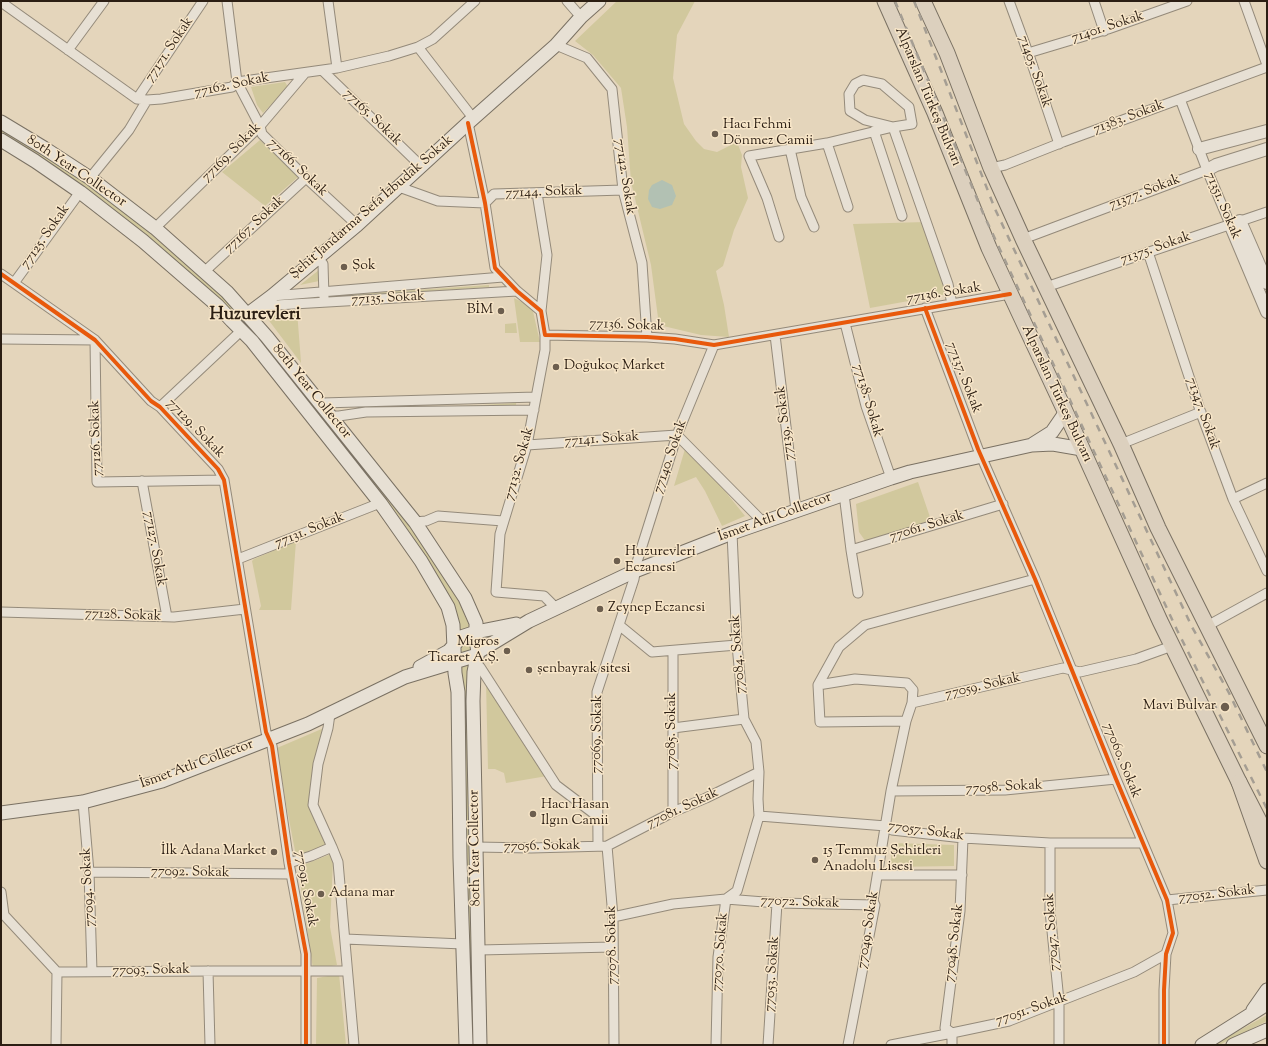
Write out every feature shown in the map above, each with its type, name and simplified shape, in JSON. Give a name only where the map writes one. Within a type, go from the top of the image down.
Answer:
[{"type":"main road","name":"Şehit Jandarma Sefa İzbudak Sokak","points":[[253,310],[357,225],[556,45],[581,17],[599,1]]},
{"type":"main road","name":"Alparslan Türkeş Bulvarı","points":[[885,1],[935,113],[989,248],[1010,294],[1172,646],[1267,836]]},
{"type":"main road","points":[[923,1],[947,53],[991,168],[1023,239],[1121,444],[1158,528],[1267,746]]},
{"type":"main road","name":"80th Year Collector","points":[[1,122],[90,178],[155,228],[227,292],[253,310],[330,416],[415,522],[465,598],[476,623],[478,652],[475,666],[473,701],[480,1045]]},
{"type":"main road","name":"80th Year Collector","points":[[1,140],[80,192],[143,241],[218,306],[242,330],[381,504],[421,561],[448,607],[453,625],[458,692],[466,1045]]},
{"type":"main road","points":[[1032,445],[1052,432],[1065,411]]},
{"type":"main road","points":[[1032,445],[1053,444],[1082,449]]},
{"type":"main road","name":"İsmet Atlı Collector","points":[[405,677],[474,656],[478,652],[529,621],[555,607],[635,570],[732,533],[891,478],[1032,445]]},
{"type":"main road","name":"İsmet Atlı Collector","points":[[1,813],[83,802],[162,781],[330,714],[405,677],[428,661],[449,651],[461,638],[476,632],[529,621]]},
{"type":"main road","name":"Alparslan Türkeş Bulvarı","points":[[1239,782],[1267,861]]},
{"type":"main road","points":[[1251,1014],[1267,990]]},
{"type":"main road","points":[[1202,1045],[1267,1004]]},
{"type":"main road","points":[[1233,1045],[1267,1030]]},
{"type":"main road","points":[[1250,1038],[1267,1039]]},
{"type":"street","points":[[68,50],[104,1]]},
{"type":"street","name":"77171. Sokak","points":[[137,99],[203,1]]},
{"type":"street","points":[[227,1],[237,82]]},
{"type":"street","points":[[328,1],[337,68]]},
{"type":"street","name":"77162. Sokak","points":[[1,2],[137,99],[147,100],[232,87],[237,82],[323,71],[389,56],[418,47],[433,39],[475,1]]},
{"type":"street","points":[[568,1],[581,17]]},
{"type":"street","name":"71405. Sokak","points":[[1009,1],[1059,144]]},
{"type":"street","points":[[1094,1],[1104,31]]},
{"type":"street","name":"71401. Sokak","points":[[1028,53],[1104,31],[1187,1]]},
{"type":"street","points":[[1244,1],[1267,66]]},
{"type":"street","name":"77142. Sokak","points":[[556,45],[587,58],[612,89],[624,190],[642,263],[647,337]]},
{"type":"street","points":[[418,47],[471,121],[495,268],[517,291],[541,312]]},
{"type":"street","name":"71383. Sokak","points":[[991,168],[1005,165],[1267,66]]},
{"type":"street","name":"77165. Sokak","points":[[323,71],[421,166]]},
{"type":"street","name":"77169. Sokak","points":[[155,228],[260,126],[304,73]]},
{"type":"street","points":[[779,237],[767,198],[749,156],[827,143],[874,131],[912,124],[909,107],[882,84],[863,80],[855,84],[850,94],[850,111],[865,120],[892,127]]},
{"type":"street","name":"77166. Sokak","points":[[237,82],[260,126],[262,134],[306,178],[357,225]]},
{"type":"street","name":"71351. Sokak","points":[[1180,99],[1206,170],[1266,276]]},
{"type":"street","points":[[90,178],[129,130],[147,100]]},
{"type":"street","points":[[892,127],[948,284],[952,304]]},
{"type":"street","points":[[874,131],[902,216]]},
{"type":"street","points":[[1199,149],[1267,131]]},
{"type":"street","points":[[827,143],[848,207]]},
{"type":"street","points":[[790,149],[801,197],[814,227]]},
{"type":"street","name":"71377. Sokak","points":[[1023,239],[1216,165],[1267,150]]},
{"type":"street","name":"77167. Sokak","points":[[204,272],[306,178]]},
{"type":"street","name":"77144. Sokak","points":[[399,186],[438,201],[485,203],[494,194],[624,190]]},
{"type":"street","name":"77125. Sokak","points":[[14,283],[80,192]]},
{"type":"street","points":[[537,193],[547,255],[541,312],[544,335]]},
{"type":"street","name":"71375. Sokak","points":[[1046,287],[1267,212]]},
{"type":"street","name":"71351. Sokak","points":[[1235,222],[1267,312]]},
{"type":"street","name":"71347. Sokak","points":[[1148,252],[1200,412],[1233,499],[1267,571]]},
{"type":"street","points":[[317,258],[323,264],[324,302]]},
{"type":"street","name":"77129. Sokak","points":[[1,274],[95,340],[218,469],[224,480],[245,609],[269,739]]},
{"type":"street","name":"77135. Sokak","points":[[272,296],[503,277]]},
{"type":"street","name":"77135. Sokak","points":[[253,310],[324,302],[517,291]]},
{"type":"street","name":"77136. Sokak","points":[[544,335],[647,337],[675,339],[714,345],[1010,294]]},
{"type":"street","name":"77137. Sokak","points":[[925,308],[981,456],[1003,504]]},
{"type":"street","name":"77138. Sokak","points":[[845,322],[866,406],[891,478]]},
{"type":"street","points":[[160,407],[242,330]]},
{"type":"street","name":"77132. Sokak","points":[[544,335],[545,350],[527,445],[500,534],[496,592],[544,596],[555,607]]},
{"type":"street","name":"77139. Sokak","points":[[776,335],[796,510]]},
{"type":"street","points":[[1,339],[95,340]]},
{"type":"street","name":"77126. Sokak","points":[[95,340],[97,482],[224,480]]},
{"type":"street","name":"77140. Sokak","points":[[619,625],[634,579],[636,562],[677,435],[714,345]]},
{"type":"street","points":[[322,404],[536,397]]},
{"type":"street","points":[[330,416],[366,412],[534,410]]},
{"type":"street","points":[[1121,444],[1200,412]]},
{"type":"street","points":[[677,435],[763,522]]},
{"type":"street","name":"77141. Sokak","points":[[527,445],[677,435]]},
{"type":"street","name":"77127. Sokak","points":[[142,481],[167,617]]},
{"type":"street","points":[[1233,499],[1267,483]]},
{"type":"street","points":[[844,494],[858,593]]},
{"type":"street","name":"77131. Sokak","points":[[238,559],[375,505],[381,504]]},
{"type":"street","name":"77061. Sokak","points":[[851,550],[1003,504]]},
{"type":"street","name":"77060. Sokak","points":[[1003,504],[1142,843],[1167,900],[1173,933],[1166,954],[1164,990],[1164,1045]]},
{"type":"street","points":[[415,522],[426,521],[438,516],[503,521]]},
{"type":"street","name":"77084. Sokak","points":[[732,533],[738,645],[744,719],[756,742],[759,772]]},
{"type":"street","points":[[818,685],[855,679],[908,683],[913,690],[912,703],[906,721],[820,722],[818,685],[839,647],[865,624],[1035,579]]},
{"type":"street","points":[[1207,626],[1267,594]]},
{"type":"street","name":"77128. Sokak","points":[[1,612],[167,617],[245,609]]},
{"type":"street","points":[[619,625],[652,652],[738,645]]},
{"type":"street","name":"77069. Sokak","points":[[602,846],[597,816],[596,692],[619,625]]},
{"type":"street","name":"77059. Sokak","points":[[912,703],[1063,668],[1080,672],[1087,671],[1136,659],[1172,646]]},
{"type":"street","name":"77085. Sokak","points":[[673,651],[673,812]]},
{"type":"street","points":[[475,666],[480,666],[556,785],[597,816]]},
{"type":"street","points":[[330,714],[328,728],[318,764],[313,805],[338,862],[354,1045]]},
{"type":"street","points":[[673,728],[744,719]]},
{"type":"street","name":"77049. Sokak","points":[[848,1045],[875,905],[873,901],[891,790],[906,721]]},
{"type":"street","name":"77091. Sokak","points":[[269,739],[272,746],[289,863],[306,954],[306,1045]]},
{"type":"street","name":"77081. Sokak","points":[[602,846],[759,772]]},
{"type":"street","name":"77070. Sokak","points":[[716,1045],[718,956],[726,899],[737,891],[759,816],[759,772]]},
{"type":"street","name":"77058. Sokak","points":[[891,790],[1005,790],[1116,779]]},
{"type":"street","name":"77094. Sokak","points":[[83,802],[89,872],[92,972]]},
{"type":"street","name":"77057. Sokak","points":[[759,816],[886,826],[892,830],[963,838],[1050,843],[1142,843]]},
{"type":"street","name":"77048. Sokak","points":[[952,1045],[952,1034],[945,1028],[960,911],[963,838]]},
{"type":"street","name":"77047. Sokak","points":[[1050,843],[1050,911],[1059,1001],[1059,1045]]},
{"type":"street","name":"77056. Sokak","points":[[476,847],[531,848],[602,846]]},
{"type":"street","name":"77078. Sokak","points":[[602,846],[613,917],[614,1045]]},
{"type":"street","points":[[289,863],[332,847]]},
{"type":"street","name":"77092. Sokak","points":[[89,872],[291,874]]},
{"type":"street","points":[[878,875],[962,875]]},
{"type":"street","name":"77052. Sokak","points":[[1167,900],[1267,890]]},
{"type":"street","points":[[1,892],[2,915],[56,972],[56,1045]]},
{"type":"street","name":"77072. Sokak","points":[[613,917],[672,904],[726,899],[777,903],[875,905]]},
{"type":"street","name":"77053. Sokak","points":[[768,1045],[777,903]]},
{"type":"street","points":[[345,939],[463,944]]},
{"type":"street","points":[[479,950],[613,947]]},
{"type":"street","name":"77051. Sokak","points":[[891,1045],[952,1034],[1009,1021],[1134,972],[1166,954]]},
{"type":"street","points":[[208,971],[210,1045]]},
{"type":"street","name":"77093. Sokak","points":[[56,972],[347,971]]},
{"type":"shaded area","points":[[617,1],[695,1],[677,35],[673,78],[684,124],[696,141],[704,149],[717,152],[737,142],[742,155],[741,167],[748,198],[734,230],[723,266],[716,271],[724,305],[729,337],[701,335],[659,325],[651,265],[631,182],[627,127],[621,88],[593,55],[575,41]]},
{"type":"shaded area","points":[[285,82],[288,87],[263,113],[257,105],[251,87]]},
{"type":"shaded area","points":[[1,128],[93,188],[150,233],[233,305],[402,513],[435,562],[459,602],[470,628],[460,632],[453,603],[431,564],[398,515],[263,347],[1,134]]},
{"type":"shaded area","points":[[260,140],[298,177],[265,206],[222,172]]},
{"type":"shaded area","points":[[662,180],[672,185],[676,196],[672,205],[660,209],[652,207],[648,199],[649,190],[652,185]]},
{"type":"shaded area","points":[[926,222],[947,294],[870,308],[853,224]]},
{"type":"shaded area","points":[[319,270],[319,281],[300,285]]},
{"type":"shaded area","points":[[489,285],[489,287],[328,298],[328,296]]},
{"type":"shaded area","points":[[514,298],[532,307],[540,342],[520,342]]},
{"type":"shaded area","points":[[297,311],[301,362],[301,363],[264,314]]},
{"type":"shaded area","points":[[516,323],[517,333],[505,333],[505,324]]},
{"type":"shaded area","points":[[516,403],[516,405],[449,409],[449,407]]},
{"type":"shaded area","points":[[685,449],[691,449],[745,516],[722,526],[705,491],[696,477],[674,486]]},
{"type":"shaded area","points":[[918,482],[931,520],[866,542],[859,532],[856,504]]},
{"type":"shaded area","points":[[296,541],[291,610],[259,610],[261,606],[252,561]]},
{"type":"shaded area","points":[[468,641],[470,642],[472,651],[464,653],[461,650],[461,644]]},
{"type":"shaded area","points":[[470,663],[476,1045],[471,1045],[459,667]]},
{"type":"shaded area","points":[[486,682],[547,776],[506,783],[504,773],[495,769],[488,769]]},
{"type":"shaded area","points":[[324,728],[309,803],[316,825],[326,845],[296,856],[277,748]]},
{"type":"shaded area","points":[[893,843],[954,845],[954,866],[890,867]]},
{"type":"shaded area","points":[[331,854],[333,861],[330,927],[337,965],[313,969],[298,867]]},
{"type":"shaded area","points":[[339,974],[346,1045],[316,1045],[317,978]]},
{"type":"shaded area","points":[[1267,1015],[1267,1021],[1219,1045],[1213,1045]]},
{"type":"railway","points":[[895,1],[983,213],[1177,630],[1267,809]]},
{"type":"railway","points":[[914,1],[995,209],[1192,627],[1229,693],[1267,772]]},
{"type":"cycle path","points":[[468,123],[485,203],[495,268],[517,291],[541,311],[545,335],[647,337],[675,339],[714,345],[1010,294]]},
{"type":"cycle path","points":[[1,274],[95,340],[151,401],[160,407],[218,469],[224,480],[266,732],[272,746],[289,863],[306,954],[306,1045]]},
{"type":"cycle path","points":[[925,308],[978,449],[1035,579],[1167,900],[1173,933],[1166,954],[1164,990],[1164,1045]]},
{"type":"place","name":"Hacı Fehmi Dönmez Camii","points":[[715,134]]},
{"type":"place","name":"Şok","points":[[344,267]]},
{"type":"place","name":"BİM","points":[[501,311]]},
{"type":"place","name":"Doğukoç Market","points":[[556,367]]},
{"type":"place","name":"Huzurevleri Eczanesi","points":[[617,561]]},
{"type":"place","name":"Zeynep Eczanesi","points":[[600,609]]},
{"type":"place","name":"Migros Ticaret A.Ş.","points":[[507,651]]},
{"type":"place","name":"şenbayrak sitesi","points":[[529,670]]},
{"type":"place","name":"Mavi Bulvar","points":[[1225,707]]},
{"type":"place","name":"Hacı Hasan Ilgın Camii","points":[[533,814]]},
{"type":"place","name":"İlk Adana Market","points":[[274,852]]},
{"type":"place","name":"15 Temmuz Şehitleri Anadolu Lisesi","points":[[815,860]]},
{"type":"place","name":"Adana mar","points":[[321,894]]},
{"type":"district","name":"Huzurevleri","points":[[255,316]]}]
